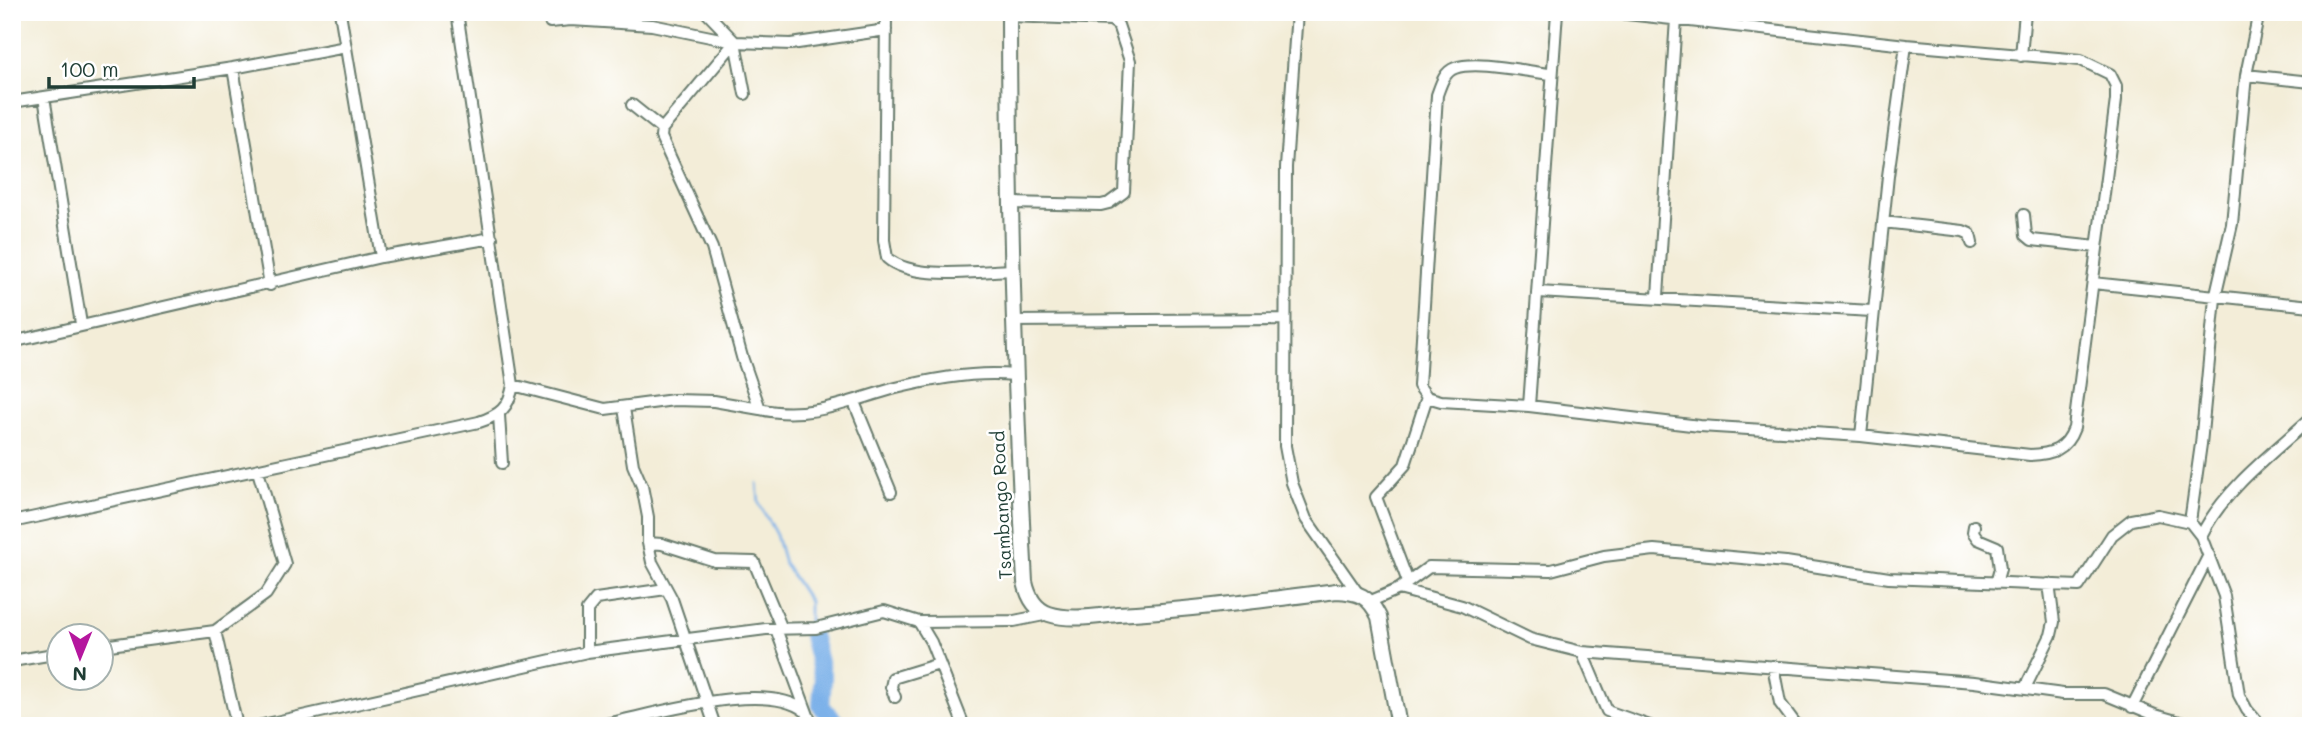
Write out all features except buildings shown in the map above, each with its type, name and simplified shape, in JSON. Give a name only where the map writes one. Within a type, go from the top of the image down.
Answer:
[{"type":"street","points":[[340,12],[380,257]]},
{"type":"street","points":[[12,522],[258,471],[479,422],[499,415],[511,397],[513,385],[457,12]]},
{"type":"street","points":[[706,12],[735,42],[745,94]]},
{"type":"street","points":[[886,12],[884,240],[887,258],[903,268],[919,271],[1011,270]]},
{"type":"street","points":[[1297,12],[1286,167],[1285,446],[1292,483],[1306,519],[1357,592],[1371,601],[1379,617],[1399,726]]},
{"type":"street","points":[[1529,405],[1557,12]]},
{"type":"street","points":[[1551,74],[1469,66],[1453,68],[1443,78],[1437,95],[1419,386],[1427,397],[1441,401],[1529,405],[1700,426],[1861,436],[2030,455],[2054,453],[2063,447],[2074,428],[2093,284],[2116,86],[2110,74],[2081,60],[2021,57],[1609,12]]},
{"type":"street","points":[[2021,57],[2025,12]]},
{"type":"street","points":[[2190,522],[2201,444],[2215,298],[2232,224],[2246,75],[2259,12]]},
{"type":"street","points":[[1009,14],[1111,20],[1118,25],[1130,61],[1124,192],[1110,203],[1101,205],[1009,203]]},
{"type":"street","name":"Tsambango Road","points":[[1009,14],[1012,321],[1025,582],[1034,604],[1049,614]]},
{"type":"street","points":[[1658,296],[1676,19]]},
{"type":"street","points":[[550,22],[570,20],[663,26],[735,42],[807,43],[848,33],[886,30]]},
{"type":"street","points":[[735,42],[662,129],[663,143],[712,248],[741,357],[760,409]]},
{"type":"street","points":[[1861,436],[1872,311],[1906,45]]},
{"type":"street","points":[[12,102],[233,68],[346,47]]},
{"type":"street","points":[[233,68],[270,285]]},
{"type":"street","points":[[2246,75],[2311,82]]},
{"type":"street","points":[[44,97],[80,324]]},
{"type":"street","points":[[632,105],[662,129]]},
{"type":"street","points":[[2024,215],[2025,235],[2032,240],[2097,247]]},
{"type":"street","points":[[1883,222],[1963,231],[1970,234],[1972,243]]},
{"type":"street","points":[[12,342],[80,324],[157,311],[270,285],[380,257],[492,239]]},
{"type":"street","points":[[2093,284],[2311,306]]},
{"type":"street","points":[[1538,292],[1658,296],[1872,311]]},
{"type":"street","points":[[1012,321],[1284,319]]},
{"type":"street","points":[[513,385],[605,409],[674,400],[714,401],[788,414],[854,402],[909,386],[987,374],[1014,374]]},
{"type":"street","points":[[1408,582],[1376,496],[1405,464],[1427,397]]},
{"type":"street","points":[[854,402],[891,492]]},
{"type":"street","points":[[624,408],[633,465],[642,486],[648,517],[648,544],[652,562],[666,589],[715,726]]},
{"type":"street","points":[[499,415],[502,463]]},
{"type":"street","points":[[2201,537],[2209,521],[2242,483],[2311,418]]},
{"type":"street","points":[[116,644],[215,631],[266,594],[283,572],[284,556],[258,471]]},
{"type":"street","points":[[1371,601],[1398,589],[1429,567],[1551,570],[1604,556],[1654,550],[1786,562],[1889,578],[2082,585],[2112,536],[2131,520],[2158,515],[2190,522],[2201,537],[2224,596],[2239,695],[2247,710],[2261,726]]},
{"type":"street","points":[[1974,526],[1973,531],[1978,539],[1997,547],[2000,555],[1996,583]]},
{"type":"street","points":[[648,544],[662,544],[715,561],[754,562],[812,726]]},
{"type":"street","points":[[2132,707],[2209,555]]},
{"type":"street","points":[[2025,688],[2051,635],[2054,622],[2049,584]]},
{"type":"street","points":[[587,652],[587,610],[596,599],[666,589]]},
{"type":"street","points":[[1398,589],[1462,606],[1530,639],[1582,652],[2025,688],[2063,694],[2104,694],[2132,707],[2194,726]]},
{"type":"street","points":[[258,726],[587,652],[683,639],[816,628],[884,611],[919,622],[1014,621],[1049,614],[1071,617],[1154,612],[1336,591],[1357,592]]},
{"type":"street","points":[[919,622],[964,726]]},
{"type":"street","points":[[215,631],[237,726]]},
{"type":"street","points":[[1582,652],[1607,711],[1650,726]]},
{"type":"street","points":[[12,661],[46,655]]},
{"type":"street","points":[[895,697],[891,687],[893,678],[939,664]]},
{"type":"street","points":[[1773,666],[1780,703],[1797,726]]},
{"type":"street","points":[[596,726],[738,697],[781,700],[805,712]]},
{"type":"waterway","points":[[757,483],[759,503],[776,535],[784,563],[809,601],[809,624]]},
{"type":"waterway","points":[[811,631],[823,678],[821,706],[839,726]]}]
